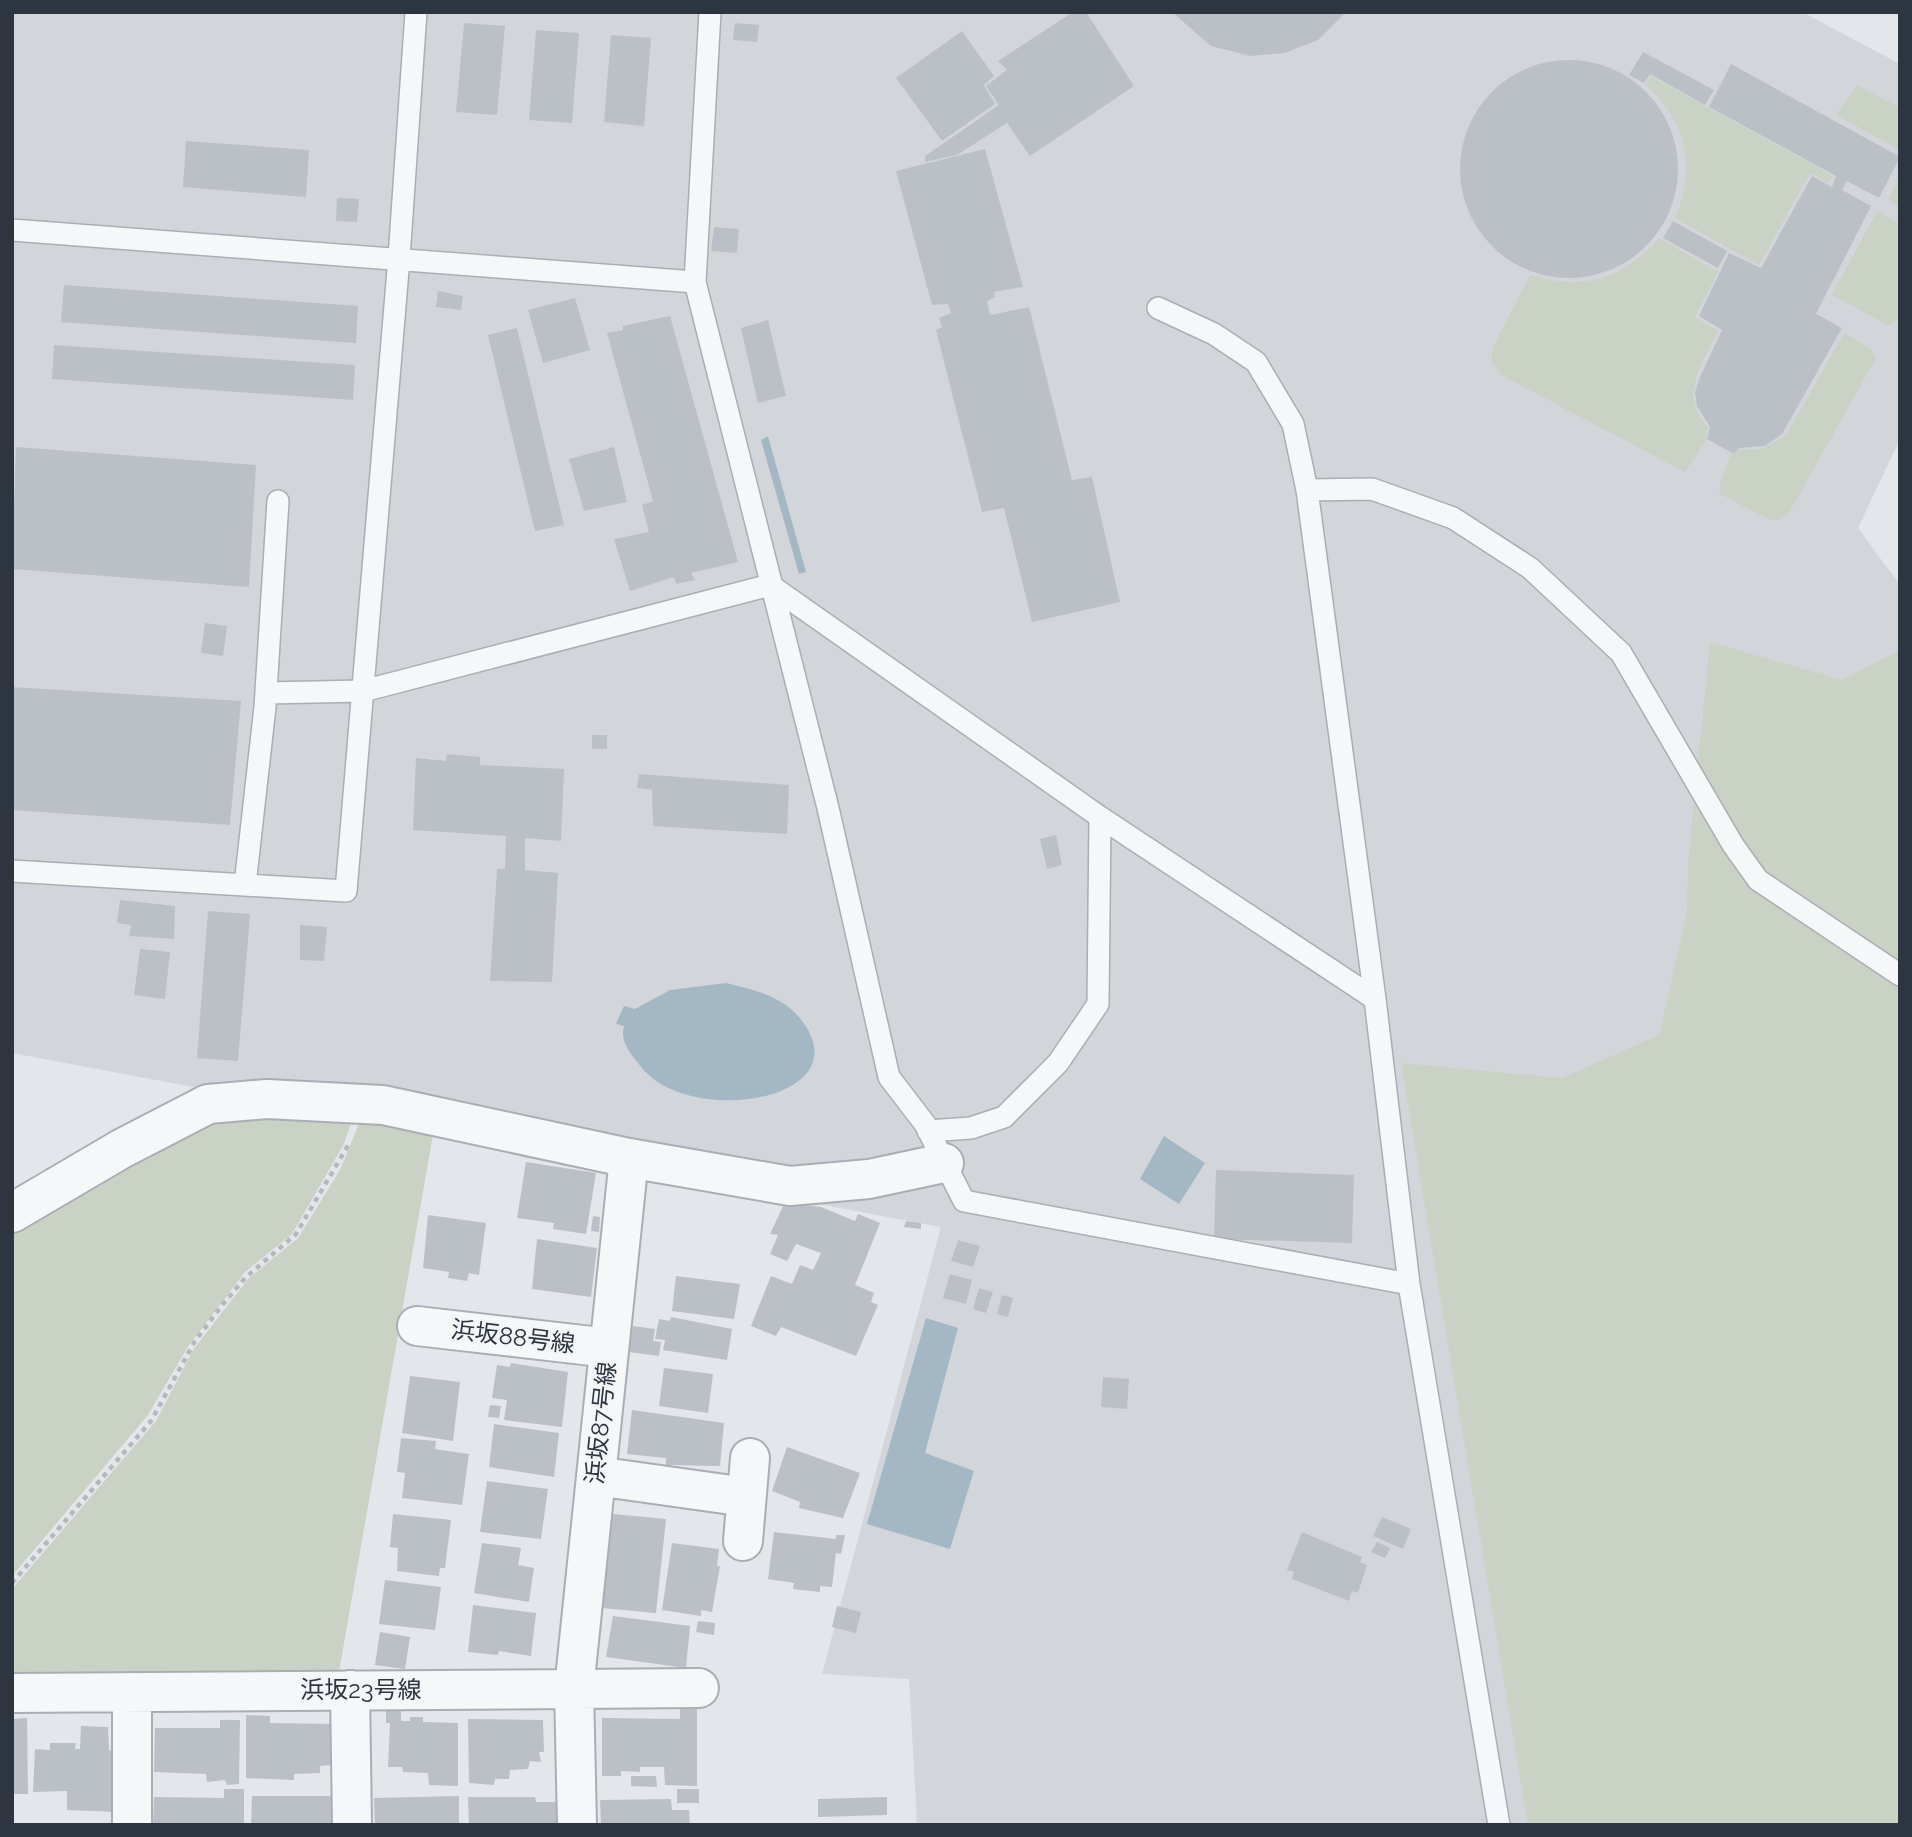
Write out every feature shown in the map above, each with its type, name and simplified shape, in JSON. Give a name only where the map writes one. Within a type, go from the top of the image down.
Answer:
[{"type":"street","points":[[12,1213],[121,1149],[208,1104],[267,1099],[383,1105],[629,1158],[790,1186],[869,1179],[936,1147]]},
{"type":"street","name":"浜坂87号線","points":[[573,1689],[629,1158]]},
{"type":"street","name":"浜坂88号線","points":[[417,1326],[609,1348]]},
{"type":"street","points":[[743,1541],[750,1458]]},
{"type":"street","points":[[596,1476],[747,1497]]},
{"type":"street","name":"浜坂23号線","points":[[12,1693],[698,1688]]},
{"type":"street","points":[[573,1689],[577,1825]]},
{"type":"street","points":[[350,1690],[352,1825]]},
{"type":"street","points":[[132,1692],[132,1825]]},
{"type":"lane","points":[[12,871],[346,891],[399,258],[416,12]]},
{"type":"lane","points":[[710,12],[695,282],[828,808],[889,1077],[936,1147],[964,1201],[1409,1284]]},
{"type":"lane","points":[[12,230],[695,282]]},
{"type":"lane","points":[[1158,308],[1214,334],[1256,362],[1293,424],[1307,490],[1375,999],[1409,1284],[1499,1825]]},
{"type":"lane","points":[[1307,490],[1373,489],[1453,518],[1530,568],[1621,653],[1733,845],[1758,880],[1900,975]]},
{"type":"lane","points":[[245,885],[266,693],[278,501]]},
{"type":"lane","points":[[266,693],[363,691],[770,585],[1100,817],[1375,999]]},
{"type":"lane","points":[[936,1147],[971,1128],[1004,1117],[1058,1063],[1098,1004],[1100,817]]},
{"type":"path","points":[[12,1583],[150,1421],[195,1341],[223,1304],[245,1278],[296,1234],[349,1143],[362,1104]]},
{"type":"shaded area","points":[[12,12],[1802,12],[1900,64],[1900,439],[1858,528],[1900,585],[1900,1825],[917,1825],[909,1679],[822,1674],[941,1227],[12,1053]]},
{"type":"shaded area","points":[[1651,76],[1833,176],[1829,183],[1810,173],[1759,265],[1675,218],[1685,181],[1684,146],[1670,113],[1645,85]]},
{"type":"shaded area","points":[[1857,85],[1900,108],[1900,150],[1836,115]]},
{"type":"shaded area","points":[[1900,176],[1900,207],[1888,200]]},
{"type":"shaded area","points":[[1877,211],[1900,224],[1900,316],[1889,326],[1832,295]]},
{"type":"shaded area","points":[[1659,238],[1718,272],[1695,317],[1718,331],[1700,367],[1694,392],[1694,404],[1708,427],[1706,441],[1685,472],[1501,375],[1491,361],[1493,347],[1530,275],[1567,282],[1600,278],[1631,264]]},
{"type":"shaded area","points":[[1844,333],[1870,348],[1876,358],[1789,513],[1778,520],[1770,520],[1720,494],[1719,487],[1731,454],[1740,449],[1763,449],[1787,434]]},
{"type":"shaded area","points":[[1710,642],[1842,680],[1900,650],[1900,1825],[1528,1825],[1401,1063],[1562,1078],[1659,1035],[1687,913],[1688,861]]},
{"type":"shaded area","points":[[354,1114],[344,1144],[292,1234],[245,1272],[189,1345],[148,1415],[12,1576],[12,1225],[217,1116]]},
{"type":"shaded area","points":[[362,1116],[435,1123],[339,1672],[12,1678],[12,1589],[156,1421],[193,1350],[248,1279],[298,1238],[340,1170]]},
{"type":"water","points":[[768,436],[806,572],[799,574],[761,440]]},
{"type":"water","points":[[726,983],[782,1002],[807,1028],[814,1053],[806,1074],[787,1088],[759,1098],[726,1100],[694,1097],[664,1086],[642,1068],[628,1049],[623,1038],[624,1026],[616,1024],[624,1006],[635,1009],[670,990]]},
{"type":"water","points":[[1164,1136],[1205,1163],[1179,1204],[1140,1179]]},
{"type":"water","points":[[926,1318],[958,1328],[925,1453],[974,1471],[950,1549],[867,1524]]},
{"type":"building","points":[[1073,12],[1086,12],[1134,86],[1030,156],[1007,123],[957,155],[925,162],[925,156],[999,105],[986,86],[1007,70],[998,61]]},
{"type":"building","points":[[1172,12],[1346,12],[1318,40],[1285,53],[1250,56],[1211,46]]},
{"type":"building","points":[[464,23],[505,26],[497,115],[456,112]]},
{"type":"building","points":[[735,23],[759,25],[757,42],[733,40]]},
{"type":"building","points":[[536,30],[579,33],[572,123],[529,120]]},
{"type":"building","points":[[962,31],[994,76],[984,85],[995,104],[942,141],[896,78]]},
{"type":"building","points":[[611,35],[651,38],[644,126],[604,122]]},
{"type":"building","points":[[1643,52],[1714,90],[1705,105],[1650,74],[1644,83],[1629,75]]},
{"type":"building","points":[[1580,60],[1611,68],[1630,78],[1646,92],[1660,108],[1670,127],[1678,169],[1670,211],[1660,230],[1646,246],[1630,260],[1611,270],[1580,278],[1558,278],[1527,270],[1508,260],[1478,230],[1468,211],[1462,190],[1460,158],[1468,127],[1478,108],[1508,78],[1527,68],[1548,62]]},
{"type":"building","points":[[1731,64],[1900,157],[1879,198],[1847,181],[1842,190],[1871,206],[1816,314],[1842,328],[1782,434],[1765,446],[1739,448],[1734,454],[1707,439],[1710,427],[1697,406],[1695,392],[1722,330],[1699,316],[1729,253],[1761,268],[1812,176],[1832,187],[1836,176],[1709,107]]},
{"type":"building","points":[[186,141],[309,150],[306,197],[183,187]]},
{"type":"building","points":[[985,149],[1023,287],[994,292],[995,297],[987,301],[990,315],[1029,307],[1072,480],[1092,477],[1120,602],[1032,622],[1004,508],[982,512],[936,330],[942,327],[939,318],[951,313],[948,304],[932,305],[896,171]]},
{"type":"building","points":[[337,198],[359,199],[357,222],[336,221]]},
{"type":"building","points":[[1673,221],[1727,251],[1718,268],[1663,238]]},
{"type":"building","points":[[714,227],[739,229],[737,253],[711,251]]},
{"type":"building","points":[[64,285],[358,306],[356,343],[61,322]]},
{"type":"building","points":[[438,291],[463,296],[461,310],[436,307]]},
{"type":"building","points":[[575,298],[590,350],[543,363],[528,310]]},
{"type":"building","points":[[670,316],[738,562],[691,573],[695,580],[676,584],[674,577],[630,591],[614,539],[649,532],[642,505],[653,501],[607,333],[623,330],[623,326]]},
{"type":"building","points":[[768,320],[786,396],[758,403],[741,328]]},
{"type":"building","points":[[517,328],[564,525],[535,531],[488,335]]},
{"type":"building","points":[[54,345],[355,365],[353,400],[52,379]]},
{"type":"building","points":[[16,447],[256,465],[249,587],[12,569]]},
{"type":"building","points":[[614,447],[627,502],[584,511],[569,459]]},
{"type":"building","points":[[205,623],[227,626],[223,656],[201,653]]},
{"type":"building","points":[[12,687],[241,701],[230,825],[12,810]]},
{"type":"building","points":[[592,735],[607,735],[607,749],[592,749]]},
{"type":"building","points":[[447,754],[480,757],[480,765],[564,769],[561,841],[525,838],[525,870],[558,873],[552,982],[490,981],[497,869],[505,869],[506,836],[413,830],[416,758],[446,761]]},
{"type":"building","points":[[639,774],[789,785],[787,834],[653,826],[652,790],[637,788]]},
{"type":"building","points":[[1056,835],[1062,865],[1047,869],[1040,839]]},
{"type":"building","points":[[120,900],[175,906],[174,939],[129,936],[131,925],[117,923]]},
{"type":"building","points":[[208,911],[250,914],[238,1061],[197,1058]]},
{"type":"building","points":[[300,925],[327,927],[324,961],[300,960]]},
{"type":"building","points":[[140,949],[170,952],[165,999],[134,995]]},
{"type":"building","points":[[526,1162],[596,1173],[586,1234],[553,1229],[554,1223],[517,1218]]},
{"type":"building","points":[[1216,1170],[1354,1175],[1352,1243],[1214,1239]]},
{"type":"building","points":[[785,1202],[821,1207],[855,1221],[858,1214],[880,1223],[855,1285],[874,1293],[871,1302],[878,1305],[856,1356],[781,1327],[776,1336],[751,1326],[771,1276],[792,1284],[800,1265],[813,1270],[821,1253],[796,1244],[787,1261],[770,1254],[778,1235],[770,1234]]},
{"type":"building","points":[[428,1215],[486,1223],[479,1275],[469,1273],[467,1281],[448,1278],[449,1272],[423,1268]]},
{"type":"building","points":[[593,1216],[600,1217],[599,1232],[591,1231]]},
{"type":"building","points":[[906,1221],[921,1223],[921,1229],[904,1227]]},
{"type":"building","points":[[537,1239],[597,1248],[591,1297],[532,1289]]},
{"type":"building","points":[[958,1240],[980,1246],[973,1267],[951,1261]]},
{"type":"building","points":[[950,1274],[972,1280],[966,1304],[943,1298]]},
{"type":"building","points":[[676,1276],[740,1284],[734,1319],[672,1311]]},
{"type":"building","points":[[979,1288],[993,1292],[986,1313],[973,1309]]},
{"type":"building","points":[[1002,1295],[1013,1298],[1008,1317],[997,1314]]},
{"type":"building","points":[[671,1317],[732,1329],[727,1360],[663,1350],[665,1340],[655,1339],[659,1319],[670,1321]]},
{"type":"building","points":[[633,1326],[655,1329],[653,1341],[661,1342],[659,1356],[629,1352]]},
{"type":"building","points":[[511,1363],[568,1372],[562,1427],[504,1420],[507,1400],[492,1398],[497,1365],[510,1367]]},
{"type":"building","points":[[664,1368],[713,1374],[708,1413],[659,1406]]},
{"type":"building","points":[[410,1376],[460,1382],[453,1441],[402,1433]]},
{"type":"building","points":[[1103,1377],[1129,1379],[1127,1409],[1101,1407]]},
{"type":"building","points":[[490,1405],[501,1406],[499,1418],[488,1417]]},
{"type":"building","points":[[632,1410],[724,1423],[720,1466],[666,1465],[666,1458],[627,1454]]},
{"type":"building","points":[[494,1424],[559,1433],[554,1477],[489,1467]]},
{"type":"building","points":[[401,1438],[436,1441],[435,1449],[469,1454],[462,1505],[402,1498],[405,1473],[397,1472]]},
{"type":"building","points":[[787,1447],[860,1473],[843,1518],[799,1508],[800,1502],[772,1491]]},
{"type":"building","points":[[487,1481],[548,1489],[541,1539],[480,1532]]},
{"type":"building","points":[[393,1514],[451,1520],[445,1568],[440,1568],[439,1576],[397,1571],[398,1548],[390,1547]]},
{"type":"building","points":[[613,1514],[666,1519],[656,1613],[602,1608]]},
{"type":"building","points":[[1382,1517],[1411,1529],[1403,1549],[1373,1536]]},
{"type":"building","points":[[774,1532],[836,1539],[836,1535],[845,1535],[841,1554],[836,1553],[832,1587],[820,1586],[820,1592],[793,1589],[794,1583],[768,1579]]},
{"type":"building","points":[[1302,1532],[1362,1557],[1360,1562],[1367,1565],[1358,1593],[1352,1591],[1349,1601],[1292,1579],[1294,1572],[1287,1570]]},
{"type":"building","points":[[1377,1542],[1390,1548],[1385,1558],[1371,1552]]},
{"type":"building","points":[[482,1543],[521,1548],[518,1565],[534,1568],[529,1602],[474,1593]]},
{"type":"building","points":[[672,1543],[719,1549],[717,1566],[720,1566],[712,1612],[701,1610],[701,1616],[662,1610]]},
{"type":"building","points":[[385,1580],[441,1587],[435,1630],[379,1624]]},
{"type":"building","points":[[473,1605],[536,1613],[531,1656],[499,1651],[498,1655],[468,1652]]},
{"type":"building","points":[[837,1606],[861,1612],[856,1633],[832,1627]]},
{"type":"building","points":[[613,1616],[690,1626],[686,1668],[606,1657]]},
{"type":"building","points":[[698,1621],[715,1623],[714,1635],[696,1632]]},
{"type":"building","points":[[380,1632],[410,1637],[405,1669],[375,1665]]},
{"type":"building","points":[[680,1702],[697,1702],[697,1786],[665,1785],[664,1767],[640,1767],[640,1772],[621,1771],[621,1776],[602,1776],[602,1718],[680,1719]]},
{"type":"building","points":[[386,1710],[401,1710],[401,1721],[410,1721],[410,1717],[423,1717],[423,1722],[458,1723],[458,1786],[429,1785],[428,1773],[403,1772],[402,1767],[388,1767],[390,1723],[386,1723]]},
{"type":"building","points":[[246,1715],[270,1716],[270,1723],[332,1724],[343,1764],[320,1766],[320,1773],[294,1774],[294,1780],[246,1778]]},
{"type":"building","points":[[27,1718],[28,1794],[12,1794],[13,1719]]},
{"type":"building","points":[[468,1719],[543,1720],[544,1752],[539,1752],[541,1762],[530,1761],[528,1769],[510,1770],[509,1779],[495,1779],[494,1785],[469,1783]]},
{"type":"building","points":[[220,1720],[240,1720],[239,1784],[227,1785],[225,1780],[207,1782],[206,1774],[154,1772],[155,1728],[220,1728]]},
{"type":"building","points":[[81,1726],[108,1727],[109,1750],[115,1752],[116,1812],[67,1810],[67,1791],[33,1792],[35,1749],[50,1750],[50,1743],[76,1743],[75,1749],[80,1749]]},
{"type":"building","points":[[631,1776],[656,1776],[657,1787],[631,1786]]},
{"type":"building","points":[[224,1789],[244,1789],[244,1825],[153,1825],[154,1797],[224,1798]]},
{"type":"building","points":[[677,1789],[699,1789],[699,1803],[677,1803]]},
{"type":"building","points":[[252,1796],[332,1796],[332,1825],[251,1825]]},
{"type":"building","points":[[459,1796],[459,1825],[375,1825],[374,1798]]},
{"type":"building","points":[[468,1797],[535,1797],[536,1802],[557,1802],[558,1825],[469,1825]]},
{"type":"building","points":[[887,1797],[887,1815],[818,1817],[818,1799]]},
{"type":"building","points":[[671,1799],[672,1810],[689,1810],[690,1825],[601,1825],[600,1800]]}]
